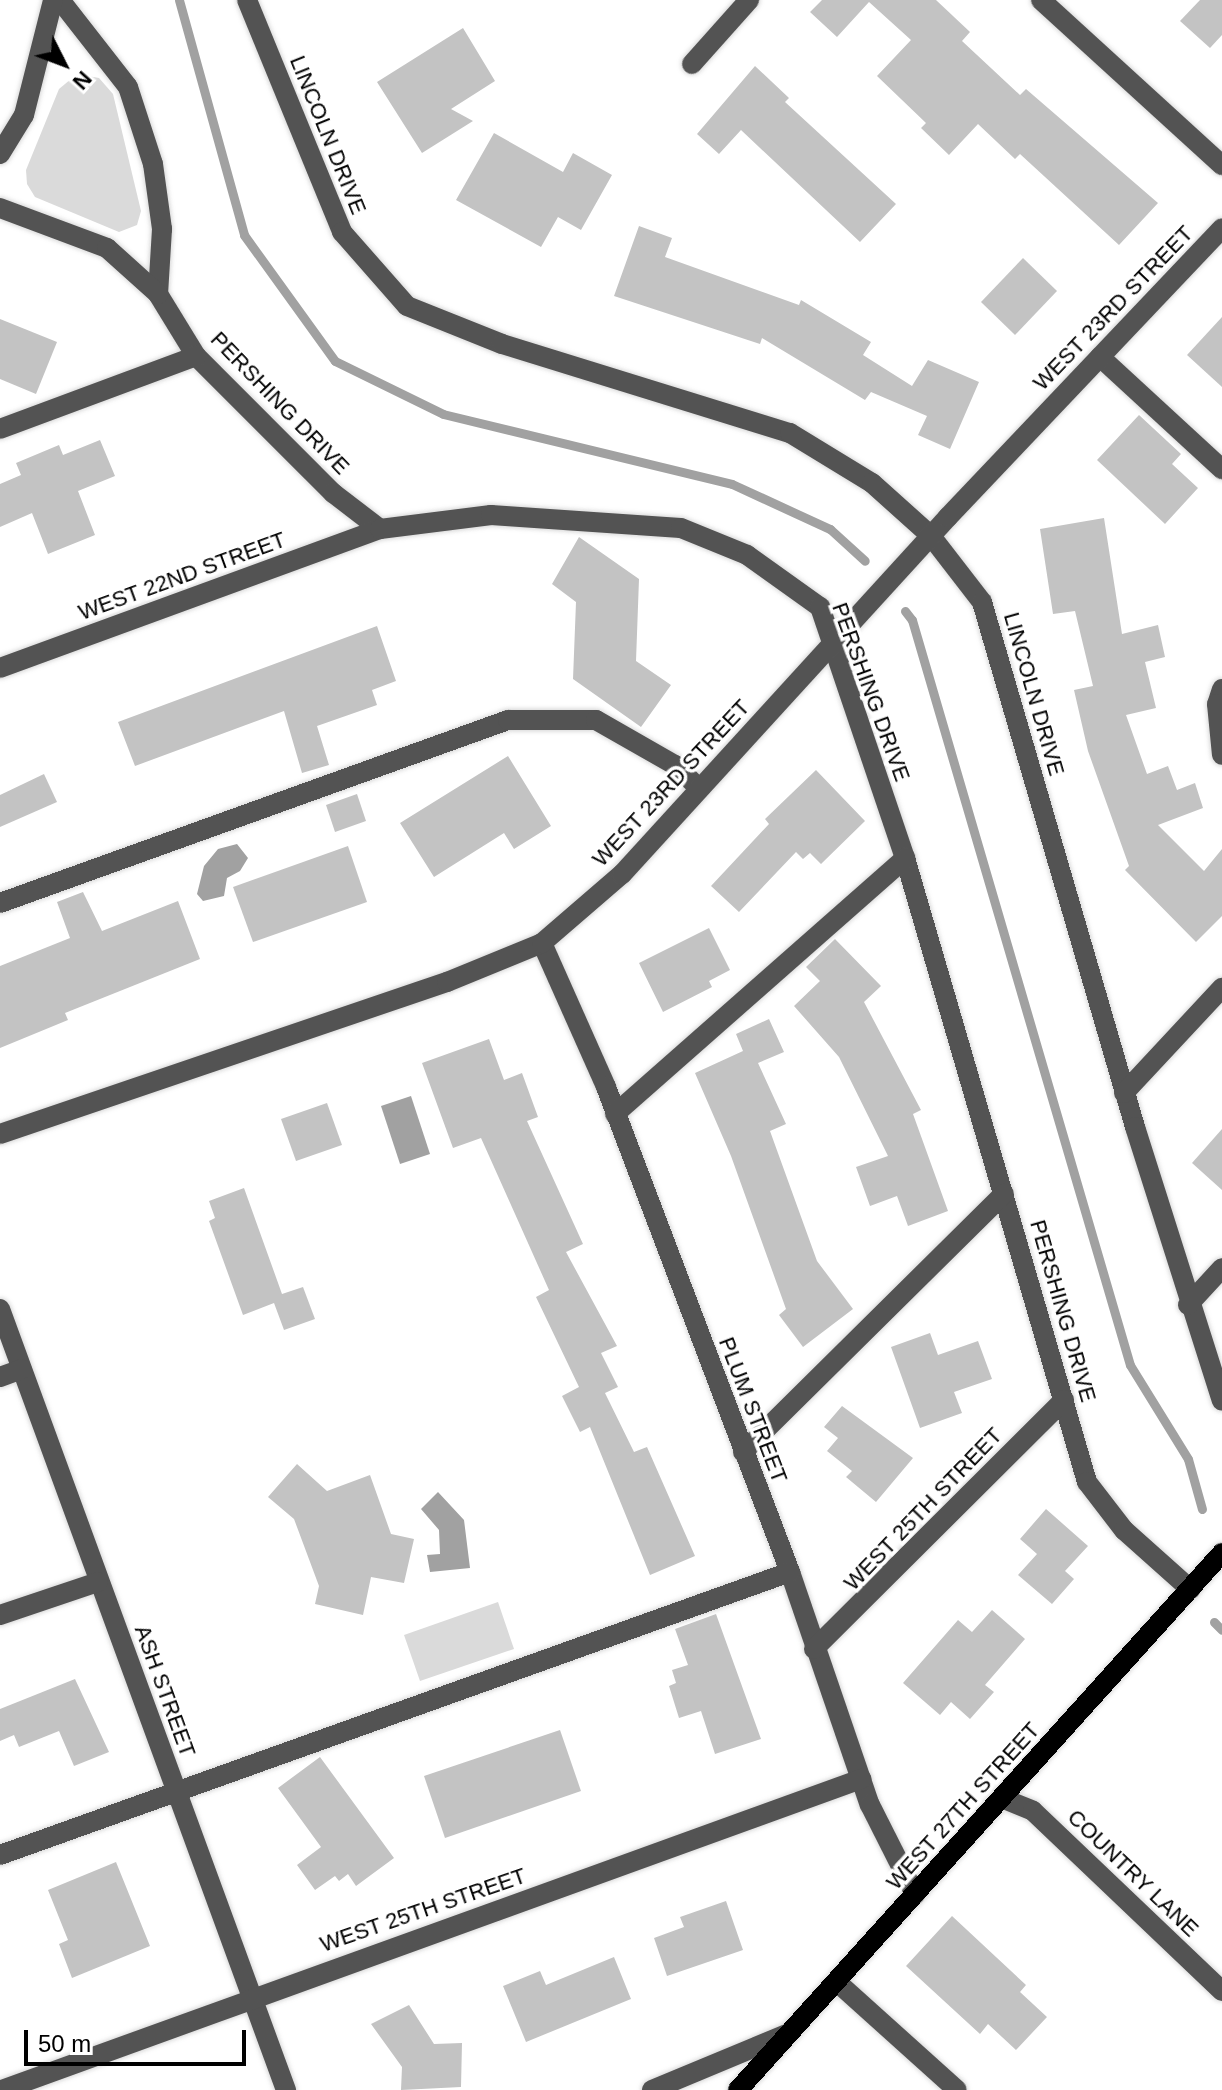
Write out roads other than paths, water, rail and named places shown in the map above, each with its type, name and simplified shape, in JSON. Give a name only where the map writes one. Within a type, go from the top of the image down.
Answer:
[{"type":"main road","name":"WEST 27TH STREET","points":[[738,2090],[1004,1799],[1222,1553]]},
{"type":"street","points":[[0,154],[24,115],[53,0]]},
{"type":"street","points":[[60,0],[128,87],[153,164],[162,229],[158,294]]},
{"type":"street","name":"LINCOLN DRIVE","points":[[247,0],[342,232],[407,306],[502,344],[790,433],[872,483],[931,536],[982,602],[1124,1093],[1188,1305],[1222,1401]]},
{"type":"street","points":[[692,64],[749,0]]},
{"type":"street","points":[[1047,2],[1222,165]]},
{"type":"street","name":"PERSHING DRIVE","points":[[0,208],[107,248],[158,294],[196,356],[333,493],[380,529],[491,515],[681,528],[747,555],[820,607],[905,858],[1087,1482],[1124,1530],[1190,1589]]},
{"type":"street","name":"WEST 23RD STREET","points":[[0,1134],[447,982],[542,943],[622,874],[931,536],[1222,228]]},
{"type":"street","points":[[0,429],[196,356]]},
{"type":"street","points":[[1100,357],[1222,469]]},
{"type":"street","name":"WEST 22ND STREET","points":[[0,668],[380,529]]},
{"type":"street","points":[[1222,689],[1217,704],[1222,755]]},
{"type":"street","points":[[0,903],[508,720],[596,720],[675,765],[699,788]]},
{"type":"street","points":[[615,1114],[905,858]]},
{"type":"street","name":"PLUM STREET","points":[[542,943],[615,1114],[790,1572],[861,1779],[915,1894]]},
{"type":"street","points":[[1124,1093],[1222,988]]},
{"type":"street","points":[[743,1452],[1004,1194]]},
{"type":"street","points":[[1188,1305],[1222,1268]]},
{"type":"street","name":"ASH STREET","points":[[0,1309],[286,2090]]},
{"type":"street","points":[[0,1377],[22,1369]]},
{"type":"street","name":"WEST 25TH STREET","points":[[814,1649],[1064,1400]]},
{"type":"street","points":[[0,1855],[177,1795],[790,1572]]},
{"type":"street","points":[[0,1615],[98,1582]]},
{"type":"street","name":"WEST 25TH STREET","points":[[2,2090],[861,1779]]},
{"type":"street","name":"COUNTRY LANE","points":[[1004,1799],[1033,1811],[1222,1991]]},
{"type":"street","points":[[837,1982],[957,2090]]},
{"type":"street","points":[[652,2090],[789,2033]]},
{"type":"waterway","points":[[179,0],[244,235],[335,361],[443,414],[732,484],[830,529],[865,561]]},
{"type":"waterway","points":[[905,611],[912,620],[1130,1365],[1188,1459],[1202,1509]]},
{"type":"waterway","points":[[1214,1622],[1222,1630]]}]
